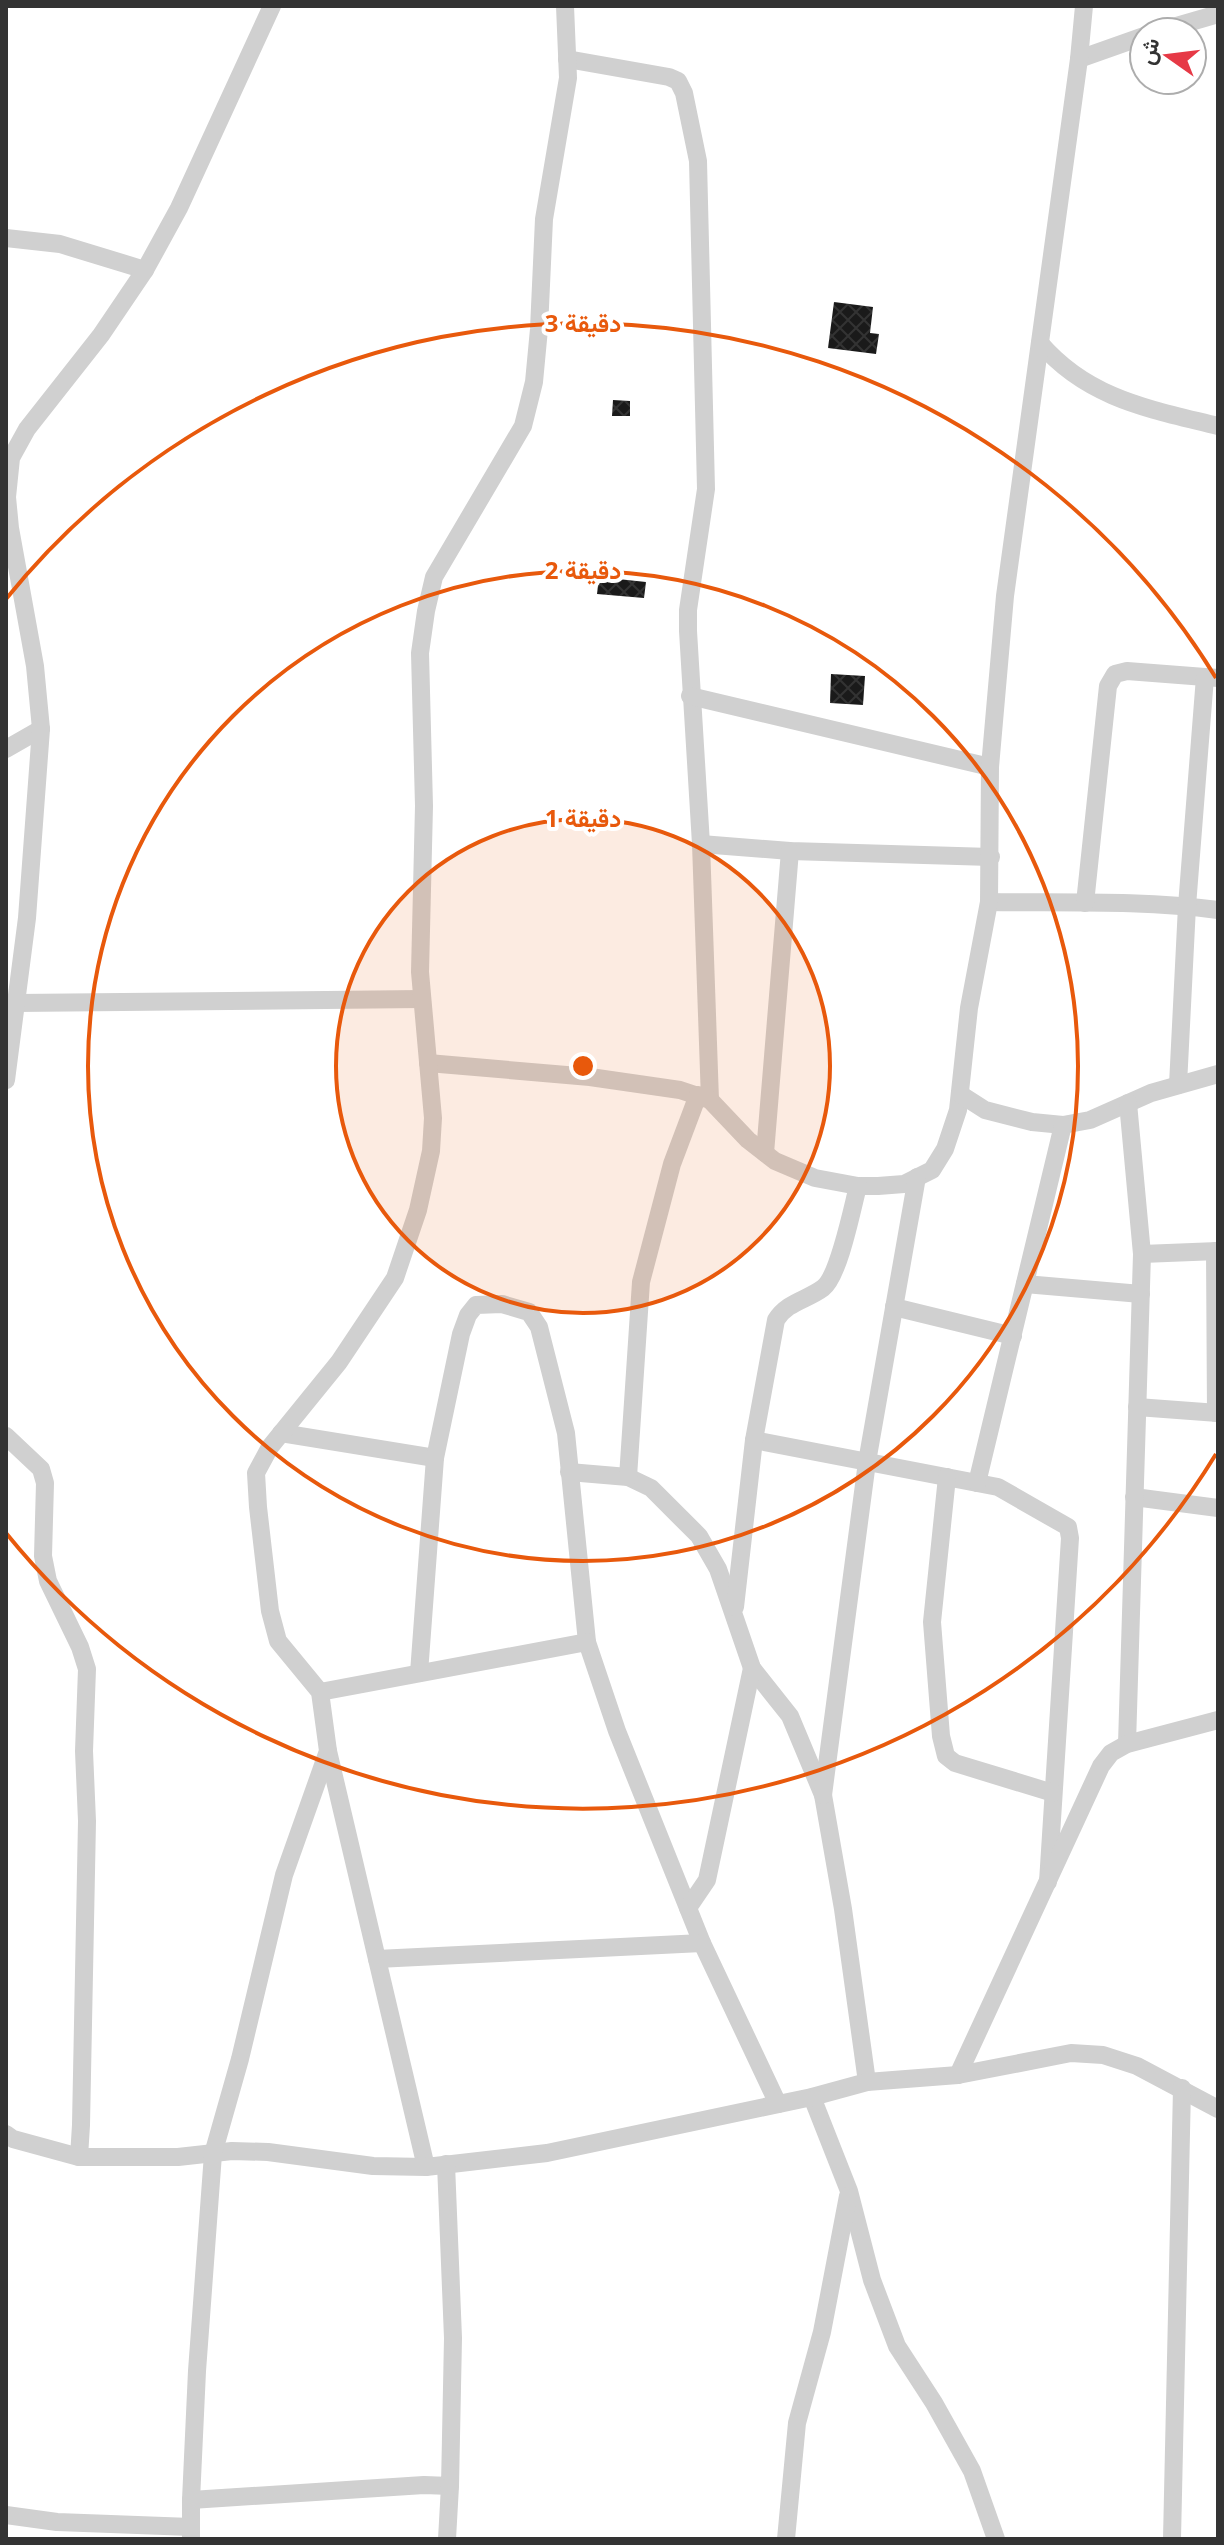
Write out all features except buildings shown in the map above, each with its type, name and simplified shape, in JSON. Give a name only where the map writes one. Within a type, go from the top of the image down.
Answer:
[{"type":"street","points":[[6,1080],[27,918],[41,729],[35,666],[9,513],[7,480],[11,458],[27,429],[101,335],[145,270],[179,208],[272,6]]},
{"type":"street","points":[[426,2167],[328,1751],[320,1692],[278,1641],[270,1611],[256,1483],[260,1463],[339,1362],[395,1278],[418,1210],[431,1151],[433,1118],[420,972],[424,806],[420,653],[434,577],[523,426],[534,382],[544,219],[568,78],[565,6]]},
{"type":"street","points":[[428,1063],[649,1084],[704,1098],[775,1161],[815,1178],[858,1186],[904,1184],[932,1170],[945,1149],[958,1110],[969,1008],[989,902],[990,767],[1005,596],[1084,6]]},
{"type":"street","points":[[1079,59],[1128,42]]},
{"type":"street","points":[[567,59],[678,81],[684,93],[698,161],[706,489],[688,610],[690,696],[701,844],[704,1098],[672,1164],[641,1282],[628,1477]]},
{"type":"street","points":[[6,238],[60,244],[145,270]]},
{"type":"street","points":[[1040,343],[1058,365],[1087,384],[1131,405],[1218,426]]},
{"type":"street","points":[[1085,903],[1108,686],[1115,674],[1127,671],[1212,678],[1187,906],[1178,1085]]},
{"type":"street","points":[[690,696],[990,767]]},
{"type":"street","points":[[6,749],[41,729]]},
{"type":"street","points":[[701,844],[790,851],[991,857]]},
{"type":"street","points":[[765,1153],[790,851]]},
{"type":"street","points":[[989,902],[1187,906],[1218,910]]},
{"type":"street","points":[[16,1003],[422,999]]},
{"type":"street","points":[[960,1094],[985,1110],[1032,1122],[1063,1125],[1090,1120],[1178,1085],[1218,1074]]},
{"type":"street","points":[[1127,1744],[1142,1254],[1128,1103]]},
{"type":"street","points":[[977,1483],[1063,1125]]},
{"type":"street","points":[[823,1795],[867,1462],[917,1177]]},
{"type":"street","points":[[734,1613],[754,1440],[776,1320],[782,1311],[824,1287],[836,1269],[858,1186]]},
{"type":"street","points":[[1137,1407],[1217,1413],[1216,1251],[1142,1254]]},
{"type":"street","points":[[1025,1284],[1141,1294]]},
{"type":"street","points":[[419,1673],[435,1458],[461,1334],[468,1315],[476,1305],[502,1304],[529,1312],[539,1327],[566,1433],[587,1642],[617,1731],[702,1943],[778,2104]]},
{"type":"street","points":[[894,1307],[1013,1336]]},
{"type":"street","points":[[281,1433],[435,1458]]},
{"type":"street","points":[[6,1436],[41,1469],[45,1483],[43,1556],[48,1581],[80,1647],[87,1669],[84,2008],[79,2157]]},
{"type":"street","points":[[754,1440],[998,1487],[1068,1527],[1070,1538],[1048,1882]]},
{"type":"street","points":[[569,1472],[628,1477],[651,1488],[699,1536],[718,1569],[752,1668],[790,1716],[823,1795],[843,1909],[867,2082]]},
{"type":"street","points":[[947,1477],[932,1622],[941,1736],[946,1756],[955,1763],[1053,1793]]},
{"type":"street","points":[[1134,1497],[1218,1508]]},
{"type":"street","points":[[320,1692],[587,1642]]},
{"type":"street","points":[[688,1908],[707,1880],[752,1668]]},
{"type":"street","points":[[958,2075],[1101,1766],[1111,1753],[1127,1744],[1218,1720]]},
{"type":"street","points":[[6,2515],[191,2533],[213,2154],[240,2059],[284,1875],[328,1751]]},
{"type":"street","points":[[377,1959],[702,1943]]},
{"type":"street","points":[[6,2134],[13,2139],[79,2157],[178,2157],[232,2151],[268,2152],[373,2166],[426,2167],[547,2153],[812,2097],[867,2082],[958,2075],[1071,2053],[1103,2055],[1137,2066],[1218,2109]]},
{"type":"street","points":[[1172,2539],[1182,2088]]},
{"type":"street","points":[[812,2097],[849,2191],[872,2280],[897,2346],[934,2403],[972,2471],[996,2539]]},
{"type":"street","points":[[446,2164],[453,2338],[447,2539]]},
{"type":"street","points":[[786,2539],[797,2423],[822,2332],[849,2191]]},
{"type":"street","points":[[191,2500],[424,2485],[450,2486]]}]
